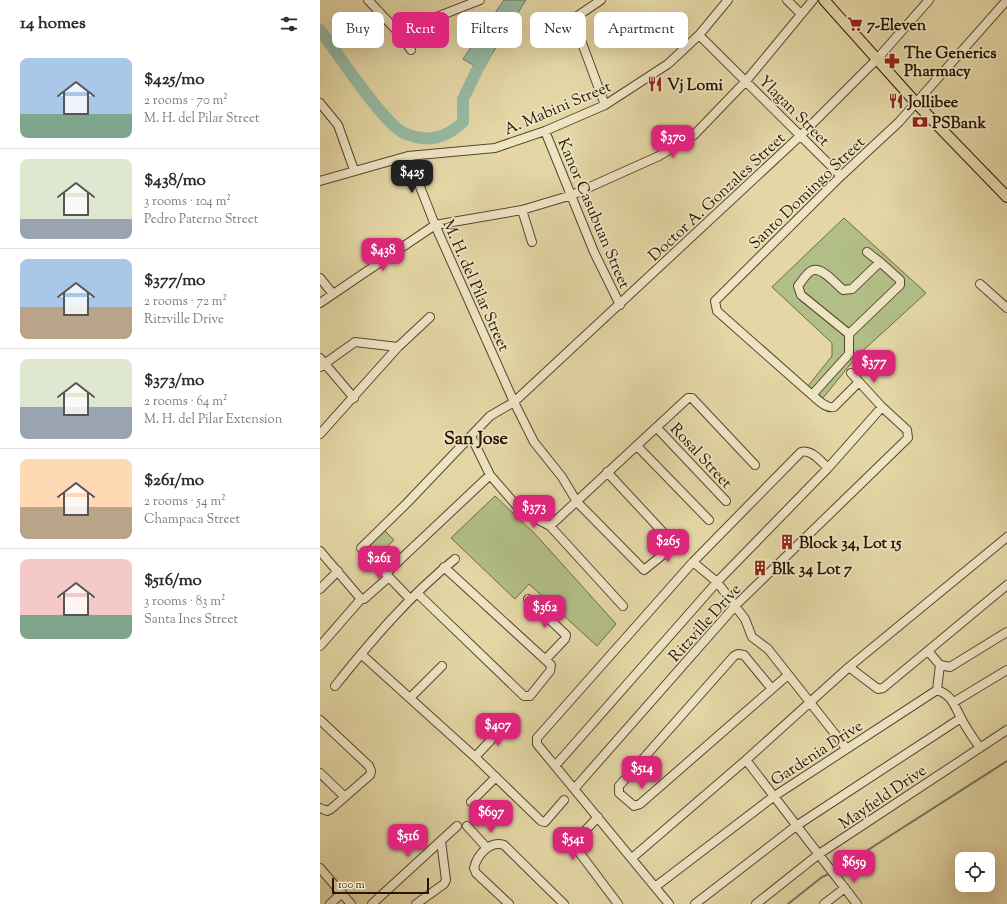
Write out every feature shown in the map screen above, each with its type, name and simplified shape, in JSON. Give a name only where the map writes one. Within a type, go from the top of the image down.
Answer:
[{"type":"main road","points":[[824,0],[917,104],[1007,197]]},
{"type":"street","points":[[368,0],[392,26]]},
{"type":"street","points":[[449,12],[480,0]]},
{"type":"street","points":[[600,0],[573,19],[605,105]]},
{"type":"street","name":"A. Mabini Street","points":[[320,181],[354,170],[408,156],[495,148],[545,131],[605,105],[668,64],[699,35],[728,0]]},
{"type":"street","points":[[787,0],[802,14]]},
{"type":"street","points":[[320,303],[435,225],[522,210],[572,195],[659,156],[694,134],[746,81],[813,0]]},
{"type":"street","name":"Doctor A. Gonzales Street","points":[[388,575],[361,548],[406,504],[490,416],[514,402],[800,136],[877,59],[929,0]]},
{"type":"street","name":"Santo Domingo Street","points":[[812,395],[717,311],[715,302],[841,176],[917,104],[1007,0]]},
{"type":"street","name":"Ylagan Street","points":[[699,35],[841,176]]},
{"type":"street","points":[[320,103],[338,125],[354,170]]},
{"type":"street","name":"Kanor Casubuan Street","points":[[545,131],[594,252],[620,305]]},
{"type":"street","name":"M. H. del Pilar Street","points":[[408,156],[435,225],[514,402],[534,442],[562,477],[577,502],[644,570],[673,544],[607,472]]},
{"type":"street","points":[[522,210],[532,242]]},
{"type":"street","points":[[859,382],[834,407],[830,408],[812,395],[849,354],[849,334],[900,285],[900,280],[867,252]]},
{"type":"street","points":[[849,334],[801,295],[798,286],[811,271],[816,270],[821,271],[843,290],[852,289],[880,262]]},
{"type":"street","points":[[320,278],[333,294]]},
{"type":"street","points":[[980,284],[1007,308]]},
{"type":"street","points":[[320,434],[354,398],[398,347],[430,317]]},
{"type":"street","points":[[354,398],[321,363],[355,342],[398,347]]},
{"type":"street","points":[[555,766],[717,582],[828,468],[882,407],[851,373]]},
{"type":"street","points":[[550,526],[607,472],[657,428],[684,400],[692,398],[755,465]]},
{"type":"street","name":"Ritzville Drive","points":[[575,788],[736,605],[908,438],[907,430],[882,407]]},
{"type":"street","name":"Rosal Street","points":[[657,428],[726,501]]},
{"type":"street","points":[[472,436],[490,475],[516,504],[531,516],[550,526],[623,606]]},
{"type":"street","points":[[637,446],[709,520]]},
{"type":"street","points":[[668,904],[575,788],[537,744],[537,738],[693,562],[801,452],[810,452],[828,468]]},
{"type":"street","points":[[320,646],[361,598],[364,599],[490,475]]},
{"type":"street","points":[[632,858],[746,760],[849,667],[1007,537]]},
{"type":"street","points":[[320,551],[361,598]]},
{"type":"street","points":[[335,686],[361,654],[410,599],[444,567],[455,559]]},
{"type":"street","points":[[693,562],[717,582],[736,605],[746,619],[752,638],[768,649],[846,748]]},
{"type":"street","points":[[416,593],[524,696],[530,696],[550,671],[551,665],[444,567]]},
{"type":"street","points":[[320,589],[338,571]]},
{"type":"street","points":[[388,575],[410,599]]},
{"type":"street","points":[[849,667],[878,689],[882,688],[1007,585]]},
{"type":"street","points":[[528,600],[566,635],[565,639],[546,659]]},
{"type":"street","points":[[928,651],[940,664],[950,667],[1007,632]]},
{"type":"street","points":[[361,654],[475,757],[543,822],[564,800]]},
{"type":"street","points":[[772,689],[744,655],[738,654],[734,656],[619,786],[619,793],[634,806],[640,804],[772,689],[788,675]]},
{"type":"street","points":[[940,664],[936,690],[944,692],[954,702],[961,718],[980,748]]},
{"type":"street","points":[[410,698],[442,666]]},
{"type":"street","points":[[954,702],[1007,670]]},
{"type":"street","name":"Gardenia Drive","points":[[655,887],[773,797],[936,690]]},
{"type":"street","points":[[695,904],[796,826],[961,718]]},
{"type":"street","points":[[320,720],[369,766],[371,771],[370,774],[328,812],[320,808]]},
{"type":"street","points":[[475,757],[507,723]]},
{"type":"street","name":"Mayfield Drive","points":[[756,904],[819,854],[1007,730]]},
{"type":"street","points":[[746,760],[773,797],[857,904]]},
{"type":"street","points":[[320,774],[344,796]]},
{"type":"street","points":[[471,802],[496,777]]},
{"type":"street","points":[[598,817],[581,835],[576,843],[579,852],[618,904]]},
{"type":"street","points":[[372,904],[457,826]]},
{"type":"street","points":[[467,826],[487,848]]},
{"type":"street","points":[[416,904],[444,884],[446,880],[441,841]]},
{"type":"street","points":[[509,904],[476,872],[474,868],[475,863],[492,844],[498,843],[504,846],[564,904]]},
{"type":"street","points":[[320,868],[351,904]]},
{"type":"street","points":[[824,904],[845,888]]},
{"type":"street","points":[[330,904],[342,893]]},
{"type":"shaded area","points":[[504,0],[526,0],[518,12],[496,12]]},
{"type":"shaded area","points":[[471,48],[496,48],[480,73],[478,68],[463,59]]},
{"type":"shaded area","points":[[844,218],[926,293],[857,356],[823,398],[808,386],[832,356],[832,343],[772,287]]},
{"type":"shaded area","points":[[495,496],[536,535],[616,624],[597,646],[529,584],[515,599],[451,538]]},
{"type":"shaded area","points":[[384,530],[394,540],[379,554],[369,544]]},
{"type":"waterway","points":[[320,30],[360,86],[395,127],[404,133],[420,138],[435,138],[442,136],[463,122],[463,99],[486,54]]},
{"type":"waterway","points":[[835,871],[1007,761]]},
{"type":"waterway","points":[[788,904],[822,877],[831,873]]},
{"type":"place","name":"7-Eleven","points":[[855,24]]},
{"type":"place","name":"The Generics Pharmacy","points":[[892,61]]},
{"type":"place","name":"Vj Lomi","points":[[655,84]]},
{"type":"place","name":"Jollibee","points":[[896,101]]},
{"type":"place","name":"PSBank","points":[[920,122]]},
{"type":"place","name":"Block 34, Lot 15","points":[[787,542]]},
{"type":"place","name":"Blk 34 Lot 7","points":[[760,568]]},
{"type":"district","name":"San Jose","points":[[476,438]]}]
